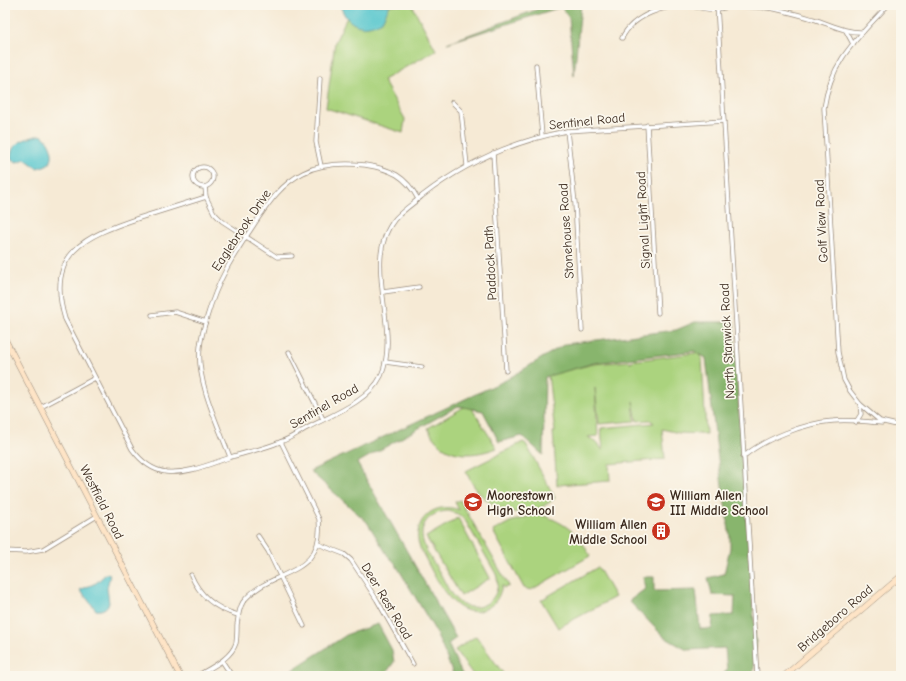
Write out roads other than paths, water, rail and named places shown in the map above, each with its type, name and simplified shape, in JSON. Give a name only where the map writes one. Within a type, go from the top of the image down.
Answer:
[{"type":"street","name":"Golf View Road","points":[[888,5],[842,57],[835,69],[827,90],[824,108],[838,352],[844,380],[860,404],[880,421],[901,426]]},
{"type":"street","points":[[622,38],[634,22],[672,6],[740,6],[774,9],[812,18],[846,31],[863,32]]},
{"type":"street","name":"North Stanwick Road","points":[[717,7],[757,676]]},
{"type":"street","points":[[846,31],[853,44]]},
{"type":"street","points":[[536,65],[542,136]]},
{"type":"street","points":[[320,78],[316,142],[321,166]]},
{"type":"street","points":[[452,102],[461,111],[467,165]]},
{"type":"street","name":"Sentinel Road","points":[[206,197],[95,234],[78,246],[70,256],[60,280],[61,306],[65,319],[132,449],[146,465],[165,472],[179,472],[281,442],[352,403],[370,390],[380,376],[385,362],[386,338],[381,258],[386,235],[396,218],[445,178],[467,165],[493,153],[521,141],[542,136],[567,131],[647,125],[724,122]]},
{"type":"street","name":"Signal Light Road","points":[[647,125],[658,313]]},
{"type":"street","name":"Stonehouse Road","points":[[567,131],[574,196],[582,330]]},
{"type":"street","name":"Paddock Path","points":[[493,153],[506,371]]},
{"type":"street","name":"Eaglebrook Drive","points":[[230,457],[207,394],[201,368],[200,349],[206,322],[222,274],[272,199],[283,187],[303,173],[321,166],[350,164],[383,169],[402,178],[413,189],[418,200]]},
{"type":"street","points":[[202,167],[210,170],[213,176],[210,184],[205,187],[196,184],[194,178],[194,172],[202,167]]},
{"type":"street","points":[[205,187],[206,197],[214,212],[222,221],[277,257],[292,256]]},
{"type":"street","points":[[383,292],[419,288]]},
{"type":"street","points":[[152,315],[175,312],[206,322]]},
{"type":"street","name":"Westfield Road","points":[[5,338],[180,676]]},
{"type":"street","points":[[289,352],[323,419]]},
{"type":"street","points":[[385,362],[422,368]]},
{"type":"street","points":[[41,407],[95,378]]},
{"type":"street","points":[[856,422],[861,414],[860,404]]},
{"type":"street","points":[[743,457],[755,447],[792,431],[833,420],[889,424]]},
{"type":"street","points":[[197,676],[222,661],[232,652],[236,643],[238,615],[242,603],[251,593],[304,564],[313,555],[318,544],[320,532],[319,519],[281,442]]},
{"type":"street","points":[[5,550],[26,552],[43,549],[97,516]]},
{"type":"street","points":[[258,536],[268,551],[304,626]]},
{"type":"street","name":"Deer Rest Road","points":[[318,544],[344,554],[351,560],[377,600],[413,664]]},
{"type":"street","points":[[191,575],[199,591],[207,600],[216,607],[238,615]]},
{"type":"street","name":"Bridgeboro Road","points":[[784,676],[901,576]]},
{"type":"street","points":[[222,661],[232,676]]},
{"type":"water","points":[[340,5],[390,5],[382,21],[368,26],[362,26],[351,22],[343,12]]},
{"type":"water","points":[[40,135],[46,139],[50,146],[52,158],[49,164],[37,168],[25,159],[17,162],[11,159],[11,153],[16,145],[20,142]]},
{"type":"water","points":[[107,573],[110,575],[107,588],[109,603],[104,609],[96,610],[80,590],[96,583]]},
{"type":"place","name":"Moorestown High School","points":[[473,502]]},
{"type":"place","name":"William Allen III Middle School","points":[[656,502]]},
{"type":"place","name":"William Allen Middle School","points":[[661,531]]}]
